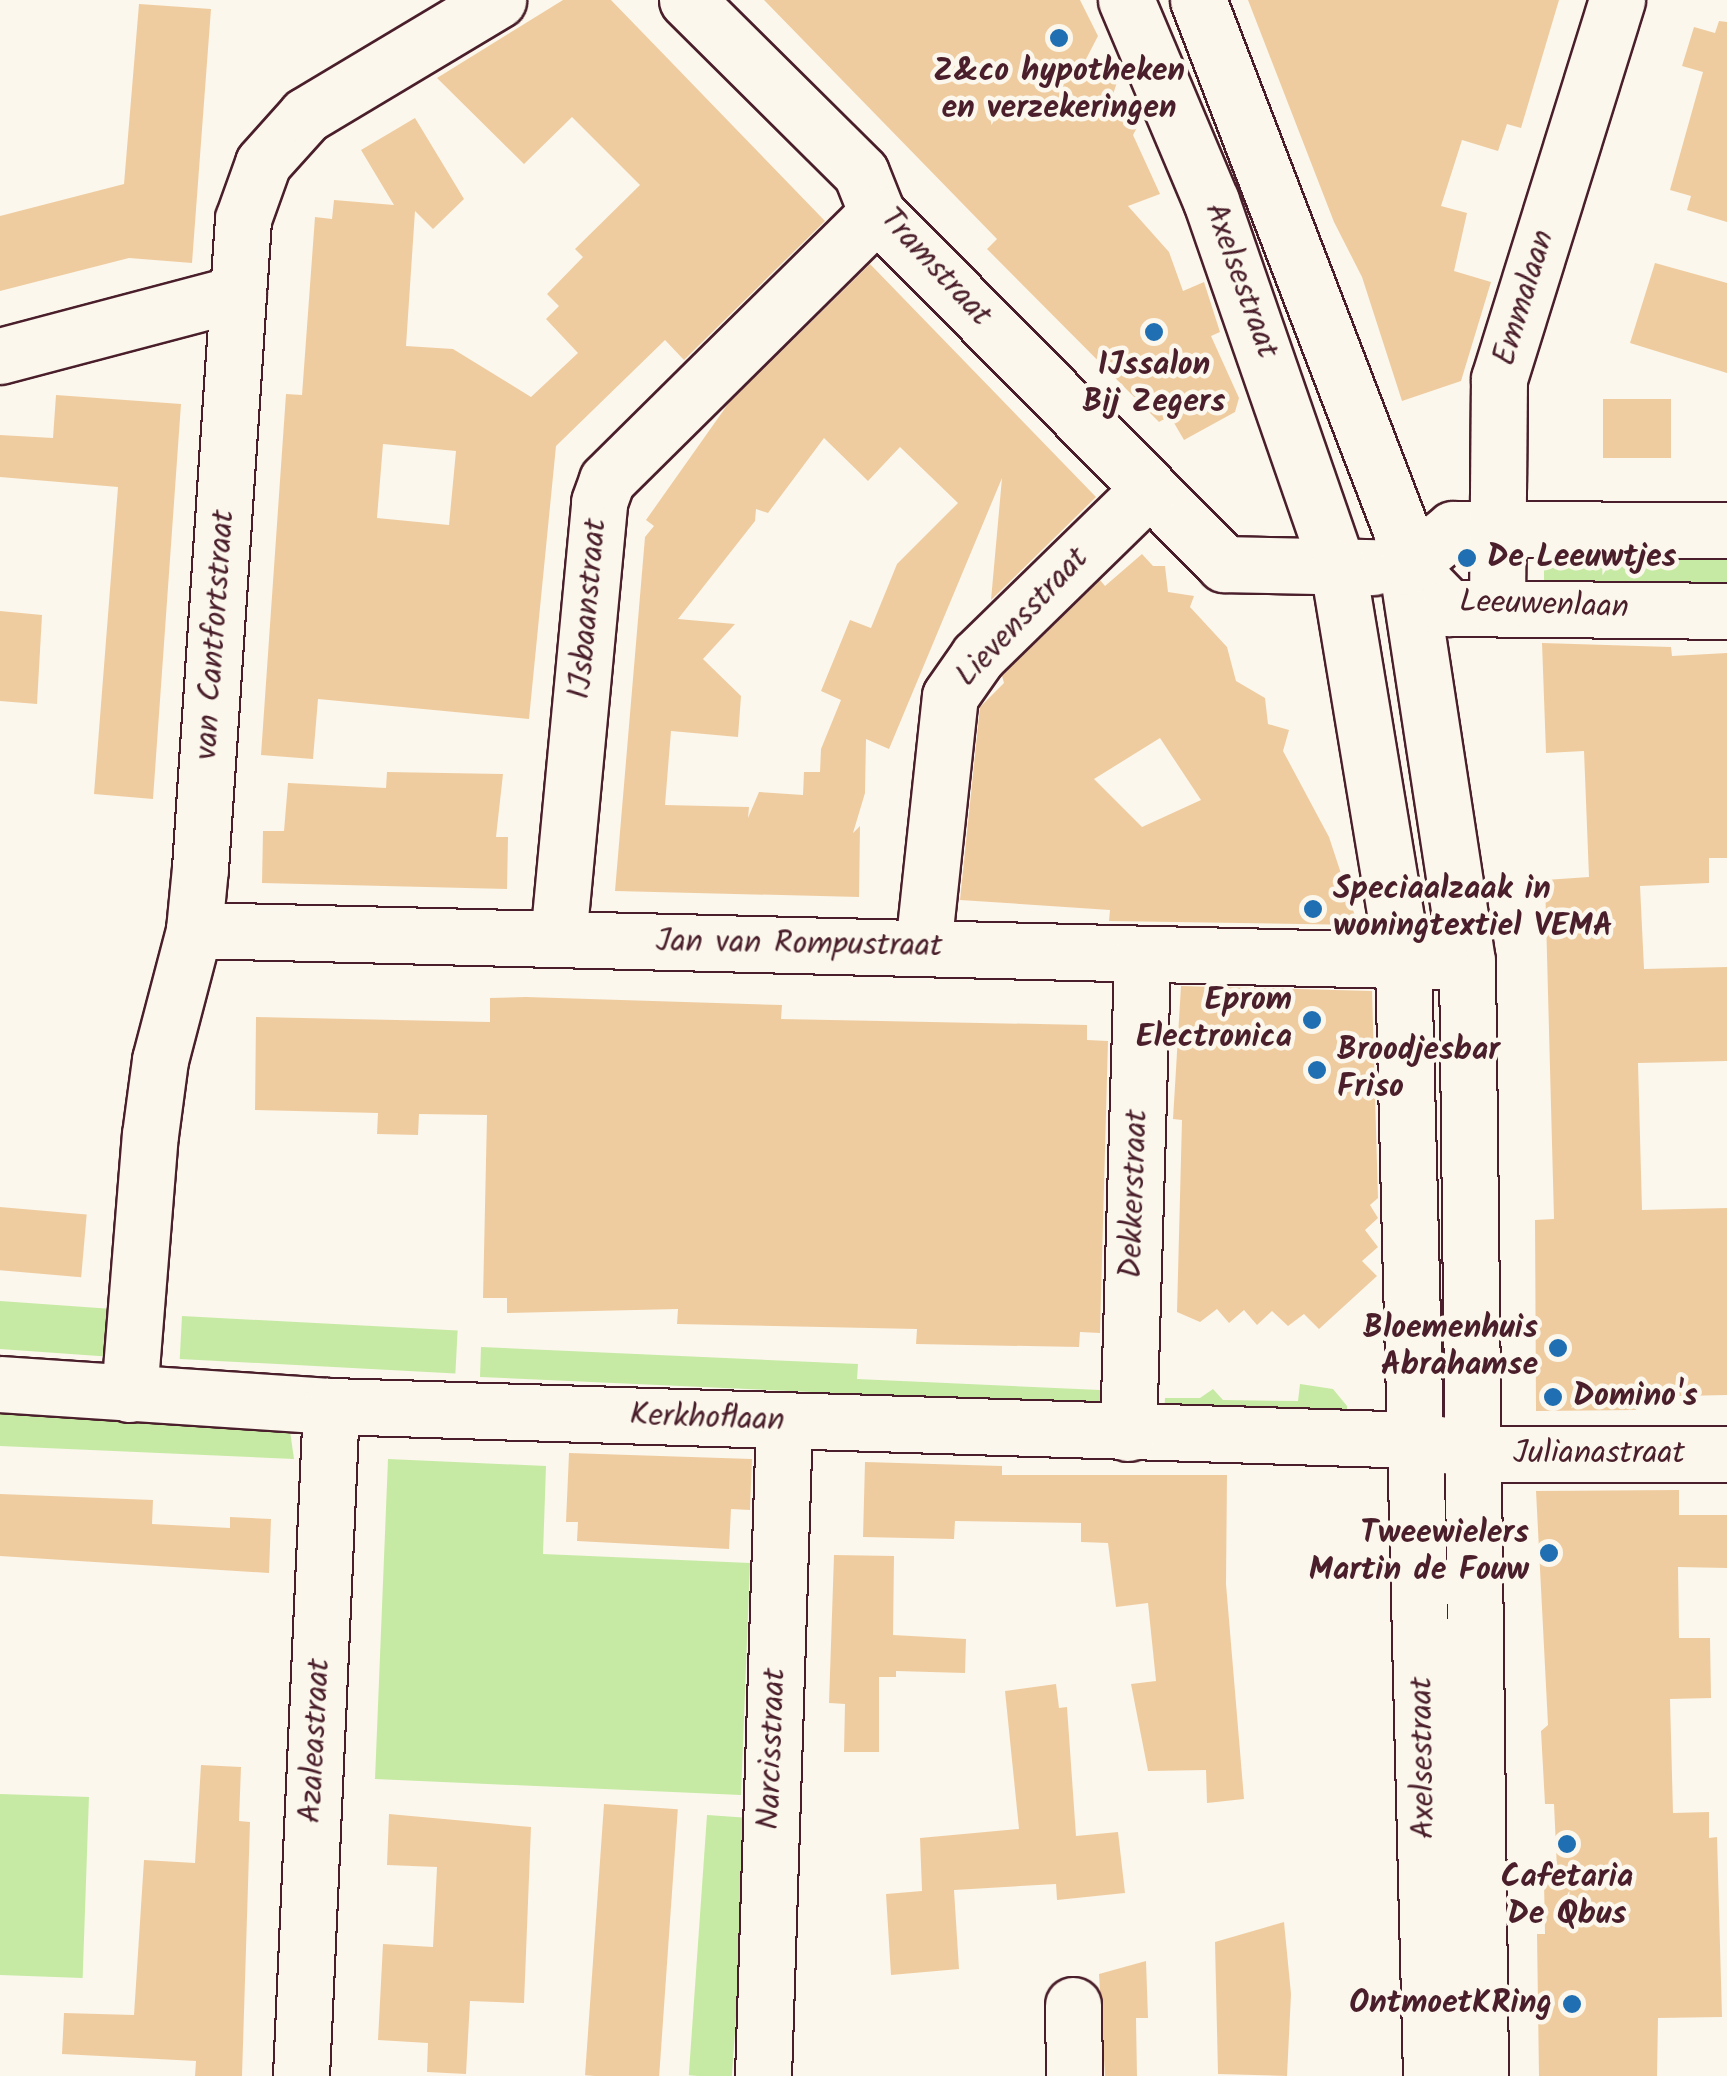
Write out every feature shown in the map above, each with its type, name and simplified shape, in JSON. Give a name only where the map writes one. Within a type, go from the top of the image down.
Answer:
[{"type":"street","name":"van Cantfortstraat","points":[[128,1394],[152,1116],[194,930],[243,220],[262,164],[306,116],[498,0]]},
{"type":"street","name":"Tramstraat","points":[[687,0],[860,173],[877,214],[1148,489]]},
{"type":"street","name":"Axelsestraat","points":[[1126,0],[1212,201],[1338,568],[1403,962],[1431,2076]]},
{"type":"street","name":"Axelsestraat","points":[[1198,0],[1338,354],[1408,566],[1467,961],[1480,2076]]},
{"type":"street","name":"Emmalaan","points":[[1497,607],[1500,379],[1618,0]]},
{"type":"street","name":"IJsbaanstraat","points":[[558,938],[599,502],[607,480],[877,214]]},
{"type":"street","points":[[0,356],[238,293]]},
{"type":"street","points":[[1148,489],[1224,564],[1408,566]]},
{"type":"street","name":"Lievensstraat","points":[[923,948],[950,696],[978,656],[1148,489]]},
{"type":"street","name":"Leeuwenlaan","points":[[1727,530],[1453,529],[1408,566],[1450,608],[1727,610]]},
{"type":"street","name":"Jan van Rompustraat","points":[[194,930],[1403,962]]},
{"type":"street","name":"Dekkerstraat","points":[[1128,1433],[1142,954]]},
{"type":"street","points":[[1403,962],[1467,961]]},
{"type":"street","name":"Kerkhoflaan","points":[[0,1384],[331,1406],[1416,1440]]},
{"type":"street","name":"Azaleastraat","points":[[301,2076],[331,1406]]},
{"type":"street","name":"Narcisstraat","points":[[763,2076],[784,1421]]},
{"type":"street","points":[[1416,1440],[1472,1450]]},
{"type":"street","name":"Julianastraat","points":[[1472,1450],[1727,1454]]},
{"type":"street","points":[[1073,2005],[1074,2076]]},
{"type":"green space","points":[[1544,546],[1727,546],[1727,592],[1544,592]]},
{"type":"green space","points":[[0,1301],[113,1309],[109,1357],[0,1349]]},
{"type":"green space","points":[[182,1316],[458,1330],[455,1373],[180,1359]]},
{"type":"green space","points":[[481,1347],[858,1364],[857,1379],[1100,1390],[1100,1405],[480,1377]]},
{"type":"green space","points":[[1300,1384],[1333,1389],[1347,1406],[1347,1419],[1164,1413],[1165,1398],[1200,1398],[1213,1389],[1223,1400],[1298,1401]]},
{"type":"green space","points":[[0,1399],[289,1424],[294,1459],[0,1446]]},
{"type":"green space","points":[[388,1459],[546,1466],[543,1554],[750,1563],[741,1795],[375,1779]]},
{"type":"green space","points":[[0,1794],[89,1797],[83,1978],[0,1975]]},
{"type":"green space","points":[[707,1815],[750,1818],[732,2076],[689,2075]]},
{"type":"building","points":[[563,0],[611,0],[825,221],[684,360],[665,340],[556,446],[529,719],[318,699],[313,759],[261,755],[286,394],[302,395],[315,217],[332,219],[334,200],[394,205],[361,150],[415,118],[464,199],[433,229],[415,211],[406,346],[453,349],[531,397],[578,353],[546,319],[559,306],[547,294],[583,257],[575,249],[640,185],[572,117],[524,164],[437,78]],"holes":[[[383,444],[456,451],[449,525],[377,518]]]},
{"type":"building","points":[[764,0],[1080,0],[1098,36],[1084,63],[1119,76],[1107,113],[1140,122],[1133,135],[1160,194],[1128,206],[1169,252],[1183,291],[1204,282],[1220,332],[1211,336],[1239,398],[1235,412],[1184,440],[1170,416],[1159,422],[987,249],[997,239]]},
{"type":"building","points":[[1248,0],[1559,0],[1521,128],[1507,124],[1498,151],[1462,140],[1441,206],[1467,213],[1454,271],[1491,282],[1461,381],[1402,401],[1362,277],[1334,222]]},
{"type":"building","points":[[139,4],[211,9],[192,263],[129,258],[0,291],[0,216],[124,184]]},
{"type":"building","points":[[1719,21],[1727,22],[1727,222],[1687,210],[1691,196],[1670,190],[1703,72],[1682,66],[1694,27],[1715,33]]},
{"type":"building","points":[[1655,263],[1727,283],[1727,373],[1630,343]]},
{"type":"building","points":[[870,264],[1096,497],[991,600],[1002,478],[889,749],[866,739],[865,793],[853,833],[860,826],[859,897],[615,891],[645,537],[654,526],[646,520],[728,404]],"holes":[[[824,438],[868,481],[900,447],[958,503],[897,564],[871,628],[850,620],[821,691],[841,700],[821,749],[820,772],[804,772],[803,795],[759,792],[748,818],[749,807],[665,805],[671,731],[738,737],[741,696],[703,659],[735,624],[678,619],[755,521],[756,509],[768,513]]]},
{"type":"building","points":[[56,395],[181,404],[153,799],[94,794],[118,487],[0,477],[0,435],[53,438]]},
{"type":"building","points":[[1603,399],[1671,399],[1671,458],[1603,458]]},
{"type":"building","points":[[1142,554],[1153,566],[1165,566],[1168,592],[1194,596],[1190,607],[1227,647],[1236,681],[1265,698],[1268,724],[1289,730],[1283,751],[1329,837],[1358,925],[1109,921],[1110,910],[960,900],[980,707],[1004,683],[1002,676],[1100,580],[1105,586]],"holes":[[[1160,738],[1201,800],[1142,827],[1094,779]]]},
{"type":"building","points":[[0,611],[42,615],[37,704],[0,701]]},
{"type":"building","points":[[1542,643],[1671,647],[1672,656],[1727,653],[1727,858],[1709,858],[1709,883],[1640,886],[1644,969],[1727,967],[1727,1061],[1638,1063],[1642,1210],[1727,1208],[1727,1395],[1636,1397],[1636,1410],[1536,1411],[1535,1220],[1554,1219],[1545,880],[1589,877],[1584,751],[1546,753]]},
{"type":"building","points":[[387,772],[503,774],[496,837],[508,837],[507,889],[262,883],[263,831],[284,831],[288,783],[386,788]]},
{"type":"building","points":[[1181,986],[1372,991],[1378,1198],[1370,1205],[1378,1218],[1365,1230],[1378,1247],[1362,1261],[1377,1276],[1319,1329],[1304,1314],[1288,1326],[1272,1311],[1257,1325],[1244,1310],[1229,1323],[1217,1309],[1200,1322],[1177,1312],[1182,1120],[1173,1119]]},
{"type":"building","points":[[490,998],[782,1005],[781,1019],[1087,1025],[1087,1040],[1108,1041],[1100,1333],[1080,1332],[1079,1347],[916,1344],[917,1329],[677,1324],[678,1309],[507,1313],[507,1298],[483,1298],[487,1115],[419,1114],[418,1135],[377,1134],[378,1113],[255,1110],[256,1017],[490,1022]]},
{"type":"building","points":[[0,1207],[87,1215],[81,1277],[0,1270]]},
{"type":"building","points":[[569,1453],[752,1459],[750,1510],[731,1509],[729,1549],[577,1541],[578,1522],[566,1522]]},
{"type":"building","points":[[865,1462],[1002,1466],[1002,1475],[1227,1475],[1226,1584],[1244,1799],[1207,1803],[1206,1770],[1148,1771],[1131,1684],[1156,1681],[1148,1603],[1116,1607],[1108,1543],[1081,1542],[1081,1523],[955,1521],[954,1539],[863,1537]]},
{"type":"building","points":[[1679,1490],[1679,1515],[1727,1515],[1727,1568],[1678,1567],[1679,1638],[1710,1638],[1711,1698],[1670,1699],[1673,1813],[1709,1812],[1709,1838],[1717,1837],[1722,2017],[1658,2018],[1657,2076],[1539,2076],[1537,1934],[1545,1934],[1544,1882],[1557,1869],[1554,1804],[1545,1804],[1541,1731],[1548,1725],[1536,1491]]},
{"type":"building","points":[[0,1494],[153,1500],[152,1524],[230,1528],[230,1517],[271,1519],[269,1573],[0,1556]]},
{"type":"building","points":[[834,1555],[894,1556],[893,1635],[966,1639],[965,1673],[896,1671],[896,1677],[879,1677],[879,1752],[844,1752],[845,1704],[829,1703]]},
{"type":"building","points":[[1056,1684],[1059,1708],[1067,1707],[1076,1836],[1118,1832],[1125,1893],[1057,1900],[1056,1884],[954,1890],[959,1969],[891,1975],[886,1894],[922,1891],[920,1838],[1019,1829],[1005,1691]]},
{"type":"building","points":[[201,1765],[241,1767],[239,1821],[250,1822],[242,2076],[195,2076],[196,2061],[62,2054],[64,2013],[134,2015],[144,1860],[195,1863]]},
{"type":"building","points":[[604,1804],[678,1809],[659,2076],[585,2075]]},
{"type":"building","points":[[389,1814],[531,1827],[524,2003],[470,2001],[466,2074],[427,2072],[428,2043],[378,2040],[383,1944],[433,1947],[437,1867],[387,1865]]},
{"type":"building","points":[[1284,1922],[1291,1994],[1287,2076],[1218,2074],[1215,1942]]},
{"type":"building","points":[[1146,1961],[1148,2018],[1136,2018],[1137,2076],[1105,2076],[1099,1974]]},
{"type":"place","name":"Z&co hypotheken en verzekeringen","points":[[1059,38]]},
{"type":"place","name":"IJssalon Bij Zegers","points":[[1154,332]]},
{"type":"place","name":"De Leeuwtjes","points":[[1467,558]]},
{"type":"place","name":"Speciaalzaak in woningtextiel VEMA","points":[[1313,909]]},
{"type":"place","name":"Eprom Electronica","points":[[1312,1020]]},
{"type":"place","name":"Broodjesbar Friso","points":[[1317,1070]]},
{"type":"place","name":"Bloemenhuis Abrahamse","points":[[1558,1348]]},
{"type":"place","name":"Domino's","points":[[1553,1397]]},
{"type":"place","name":"Tweewielers Martin de Fouw","points":[[1549,1553]]},
{"type":"place","name":"Cafetaria De Qbus","points":[[1567,1844]]},
{"type":"place","name":"OntmoetKRing","points":[[1572,2004]]}]
